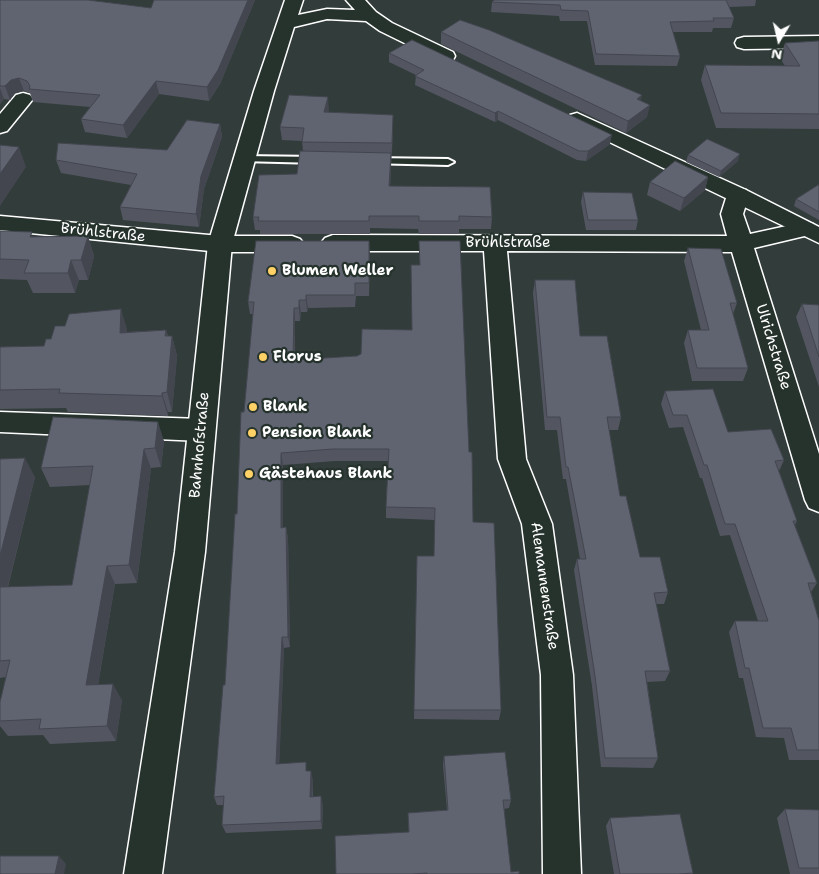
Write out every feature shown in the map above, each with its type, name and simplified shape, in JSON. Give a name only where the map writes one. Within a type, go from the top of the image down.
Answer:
[{"type":"street","points":[[355,0],[370,16],[386,27],[466,65]]},
{"type":"street","name":"Bahnhofstraße","points":[[144,874],[190,552],[220,244],[290,11],[370,16]]},
{"type":"street","points":[[744,43],[819,42]]},
{"type":"street","points":[[0,97],[22,99],[0,127]]},
{"type":"street","points":[[555,108],[738,195],[812,233]]},
{"type":"street","name":"Ulrichstraße","points":[[738,195],[732,214],[819,500]]},
{"type":"street","name":"Brühlstraße","points":[[0,223],[220,244],[495,242],[741,244],[812,233]]},
{"type":"street","name":"Alemannenstraße","points":[[495,242],[512,459],[537,524],[556,675],[562,874]]},
{"type":"street","points":[[0,422],[201,430]]},
{"type":"lane","points":[[244,159],[332,160]]},
{"type":"lane","points":[[361,161],[448,162]]},
{"type":"building","points":[[0,0],[88,0],[151,8],[154,0],[248,0],[218,70],[207,87],[156,81],[123,125],[81,119],[100,95],[29,89],[30,86],[27,81],[19,78],[11,80],[5,86],[0,86]]},
{"type":"building","points":[[494,0],[726,0],[734,18],[713,18],[714,21],[670,22],[680,56],[596,54],[588,11],[561,10],[560,5],[492,2]]},
{"type":"building","points":[[460,20],[489,30],[642,95],[637,99],[650,105],[628,121],[441,32]]},
{"type":"building","points":[[412,40],[612,135],[588,151],[579,151],[498,111],[495,113],[415,76],[424,70],[389,53]]},
{"type":"building","points":[[819,41],[819,114],[721,113],[705,65],[800,66],[785,43]]},
{"type":"building","points":[[289,95],[328,97],[324,112],[393,115],[392,143],[302,142],[304,128],[280,127]]},
{"type":"building","points":[[187,120],[220,124],[201,176],[196,214],[120,207],[137,174],[56,160],[58,143],[167,150]]},
{"type":"building","points":[[707,139],[740,154],[721,171],[688,155]]},
{"type":"building","points":[[0,145],[19,147],[0,174]]},
{"type":"building","points":[[300,151],[391,153],[389,186],[490,187],[492,217],[459,216],[459,221],[419,221],[419,216],[369,216],[369,221],[258,221],[259,217],[253,217],[259,175],[297,174]]},
{"type":"building","points":[[675,161],[708,177],[684,198],[650,182]]},
{"type":"building","points":[[819,185],[819,212],[796,199]]},
{"type":"building","points":[[583,192],[632,193],[638,220],[588,220]]},
{"type":"building","points":[[0,231],[32,232],[30,237],[88,236],[81,260],[71,260],[68,273],[24,273],[29,260],[0,259]]},
{"type":"building","points":[[256,241],[369,241],[369,283],[355,283],[355,295],[306,295],[306,300],[299,300],[299,308],[294,308],[293,360],[357,356],[361,354],[362,329],[412,330],[411,265],[420,265],[419,241],[460,241],[469,452],[472,452],[473,522],[494,523],[501,710],[414,710],[417,556],[434,556],[435,508],[386,507],[389,449],[333,449],[281,453],[281,528],[286,527],[288,637],[282,637],[276,764],[306,762],[306,771],[311,771],[310,797],[321,796],[321,821],[222,825],[224,796],[214,797],[223,685],[225,685],[235,514],[237,514],[241,412],[244,412],[254,302],[248,302]]},
{"type":"building","points":[[688,248],[721,249],[737,303],[730,303],[748,368],[697,368],[688,330],[709,330]]},
{"type":"building","points":[[535,280],[575,280],[580,336],[607,336],[621,417],[607,417],[620,496],[626,496],[640,557],[660,557],[668,592],[654,593],[670,671],[645,671],[658,758],[605,758],[595,676],[577,559],[586,559],[568,467],[566,467],[560,417],[547,417]]},
{"type":"building","points":[[802,304],[819,305],[819,357]]},
{"type":"building","points":[[121,309],[120,333],[166,330],[165,336],[172,336],[167,392],[162,393],[162,396],[59,393],[60,389],[0,390],[0,347],[44,346],[46,339],[51,339],[55,326],[65,326],[69,314]]},
{"type":"building","points":[[713,389],[728,432],[771,429],[784,460],[775,461],[797,521],[793,521],[817,583],[808,583],[819,621],[819,750],[797,750],[791,728],[763,728],[749,668],[745,668],[735,621],[768,621],[735,524],[725,524],[707,465],[704,465],[687,415],[673,415],[665,391]]},
{"type":"building","points":[[53,417],[158,422],[155,448],[144,449],[129,565],[107,566],[86,685],[113,684],[107,726],[39,729],[41,719],[0,721],[0,702],[10,660],[0,661],[0,587],[72,585],[93,466],[41,468]]},
{"type":"building","points":[[25,458],[0,556],[0,459]]},
{"type":"building","points":[[505,752],[511,800],[503,800],[511,872],[519,871],[519,874],[336,874],[335,836],[409,832],[408,813],[448,810],[444,756]]},
{"type":"building","points":[[785,809],[819,810],[819,868],[799,868]]},
{"type":"building","points":[[680,814],[693,873],[620,874],[610,818]]},
{"type":"building","points":[[0,856],[59,856],[55,874],[0,874]]},
{"type":"place","name":"Blumen Weller","points":[[272,271]]},
{"type":"place","name":"Florus","points":[[263,357]]},
{"type":"place","name":"Blank","points":[[253,407]]},
{"type":"place","name":"Pension Blank","points":[[252,433]]},
{"type":"place","name":"Gästehaus Blank","points":[[249,474]]}]
